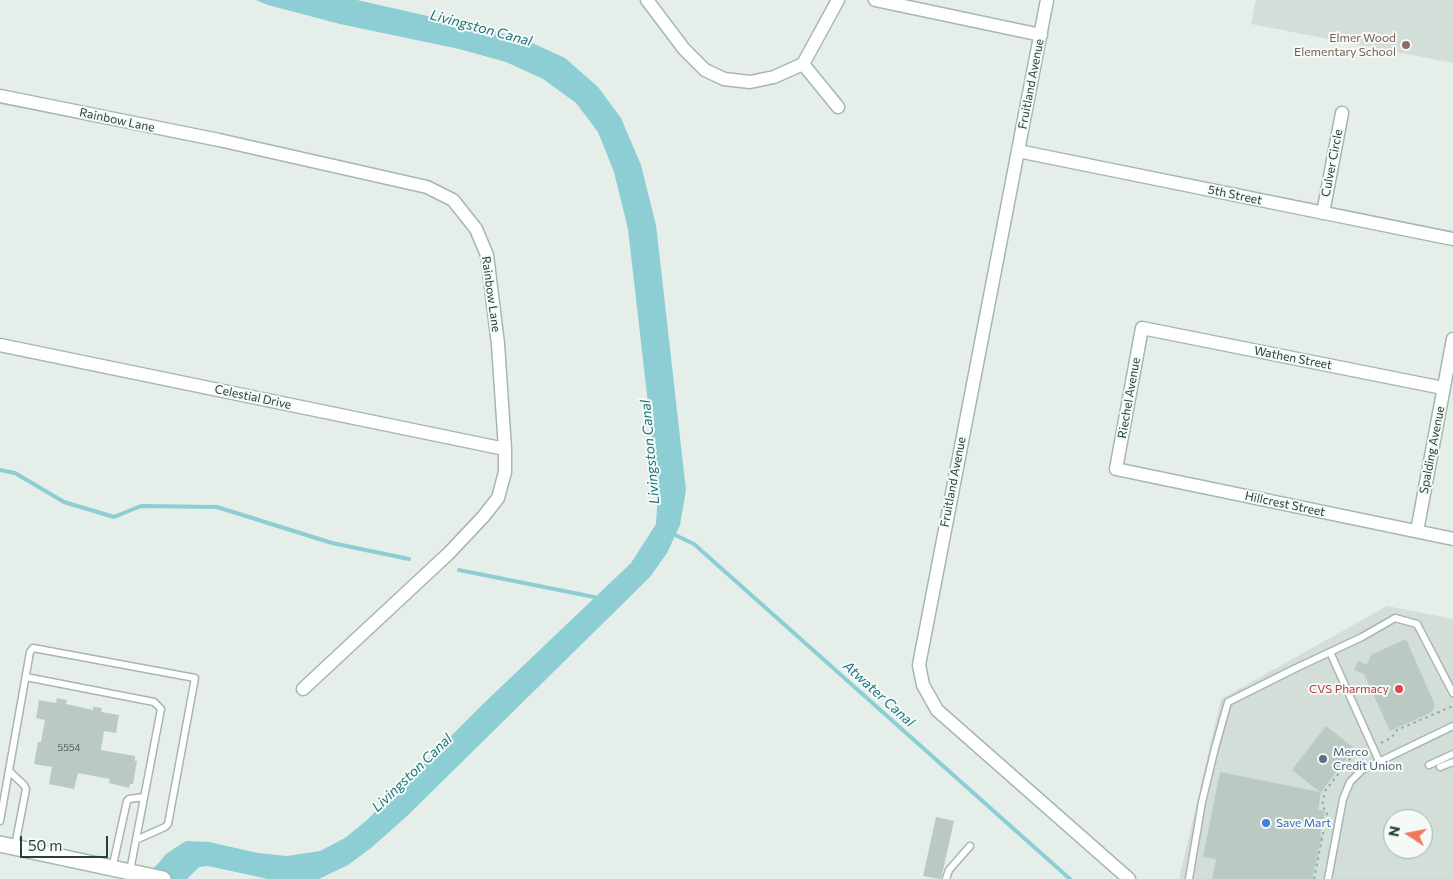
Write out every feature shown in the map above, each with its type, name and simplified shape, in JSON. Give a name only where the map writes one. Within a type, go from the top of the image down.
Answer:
[{"type":"main road","points":[[0,844],[162,879]]},
{"type":"street","points":[[647,0],[684,49],[705,70],[724,79],[750,82],[774,77],[803,64],[838,0]]},
{"type":"street","points":[[875,0],[1041,35]]},
{"type":"street","name":"Fruitland Avenue","points":[[1047,0],[918,665],[922,685],[937,710],[1129,879]]},
{"type":"street","points":[[803,64],[838,107]]},
{"type":"street","name":"Rainbow Lane","points":[[0,96],[219,140],[426,187],[452,200],[476,229],[487,255],[498,344],[506,449],[505,472],[498,498],[483,517],[449,552],[303,689]]},
{"type":"street","name":"Culver Circle","points":[[1323,213],[1342,113]]},
{"type":"street","name":"5th Street","points":[[1018,151],[1453,239]]},
{"type":"street","name":"Wathen Street","points":[[1142,328],[1443,388]]},
{"type":"street","name":"Riechel Avenue","points":[[1116,469],[1142,328]]},
{"type":"street","name":"Spalding Avenue","points":[[1417,531],[1453,339]]},
{"type":"street","name":"Celestial Drive","points":[[0,345],[506,449]]},
{"type":"street","name":"Hillcrest Street","points":[[1116,469],[1453,538]]},
{"type":"lane","points":[[1189,879],[1202,802],[1228,702],[1395,618],[1418,624],[1453,693]]},
{"type":"lane","points":[[0,821],[30,652],[33,648],[195,678],[168,824],[136,840]]},
{"type":"lane","points":[[1330,652],[1379,761]]},
{"type":"lane","points":[[26,677],[154,702],[161,709],[136,840],[134,873]]},
{"type":"lane","points":[[1328,879],[1343,799],[1350,782],[1362,770],[1453,726]]},
{"type":"lane","points":[[1429,765],[1453,754]]},
{"type":"lane","points":[[1440,767],[1453,762]]},
{"type":"lane","points":[[9,771],[26,789],[15,848]]},
{"type":"lane","points":[[112,868],[125,804],[129,799],[144,797]]},
{"type":"lane","points":[[946,879],[949,870],[970,846]]},
{"type":"shaded area","name":"Elmer Wood Elementary School","points":[[1256,0],[1453,0],[1453,63],[1251,24]]},
{"type":"shaded area","points":[[1387,606],[1453,619],[1453,879],[1179,879],[1221,699]]},
{"type":"water","points":[[256,0],[357,0],[494,31],[528,41],[565,58],[598,87],[621,118],[641,165],[656,225],[686,490],[680,525],[667,553],[650,577],[407,816],[371,848],[348,865],[319,879],[268,879],[208,866],[199,867],[187,879],[140,879],[157,865],[166,854],[186,841],[209,842],[258,853],[287,856],[320,851],[345,838],[367,820],[482,705],[631,563],[656,524],[658,491],[628,229],[614,172],[598,132],[576,103],[543,79],[506,62],[459,49],[340,24],[268,5]]},
{"type":"building","name":"CVS Pharmacy","points":[[1406,639],[1435,705],[1432,712],[1390,731],[1364,674],[1354,670],[1358,661],[1367,665],[1371,655]]},
{"type":"building","points":[[57,698],[67,700],[66,704],[93,710],[93,707],[102,708],[101,712],[119,715],[116,733],[104,731],[101,750],[135,756],[135,761],[137,761],[133,784],[130,784],[129,788],[109,783],[110,779],[78,773],[74,789],[49,784],[52,767],[34,764],[45,720],[36,718],[39,700],[56,703]]},
{"type":"building","name":"Save Mart","points":[[1326,726],[1354,748],[1321,792],[1318,810],[1325,811],[1320,835],[1322,836],[1312,879],[1212,879],[1216,859],[1203,857],[1220,772],[1320,792],[1292,770]]},
{"type":"building","points":[[936,817],[954,821],[941,879],[923,876]]},
{"type":"waterway","points":[[0,470],[15,473],[64,502],[114,517],[141,506],[217,507],[332,543],[409,559]]},
{"type":"waterway","name":"Atwater Canal","points":[[671,533],[694,544],[1070,879]]},
{"type":"waterway","points":[[459,570],[599,598]]},
{"type":"place","name":"Elmer Wood Elementary School","points":[[1406,45]]},
{"type":"place","name":"CVS Pharmacy","points":[[1399,689]]},
{"type":"place","name":"Merco Credit Union","points":[[1323,759]]},
{"type":"place","name":"Save Mart","points":[[1266,823]]},
{"type":"water label","name":"Livingston Canal","points":[[481,28]]},
{"type":"water label","name":"Livingston Canal","points":[[650,452]]},
{"type":"water label","name":"Livingston Canal","points":[[412,773]]}]
